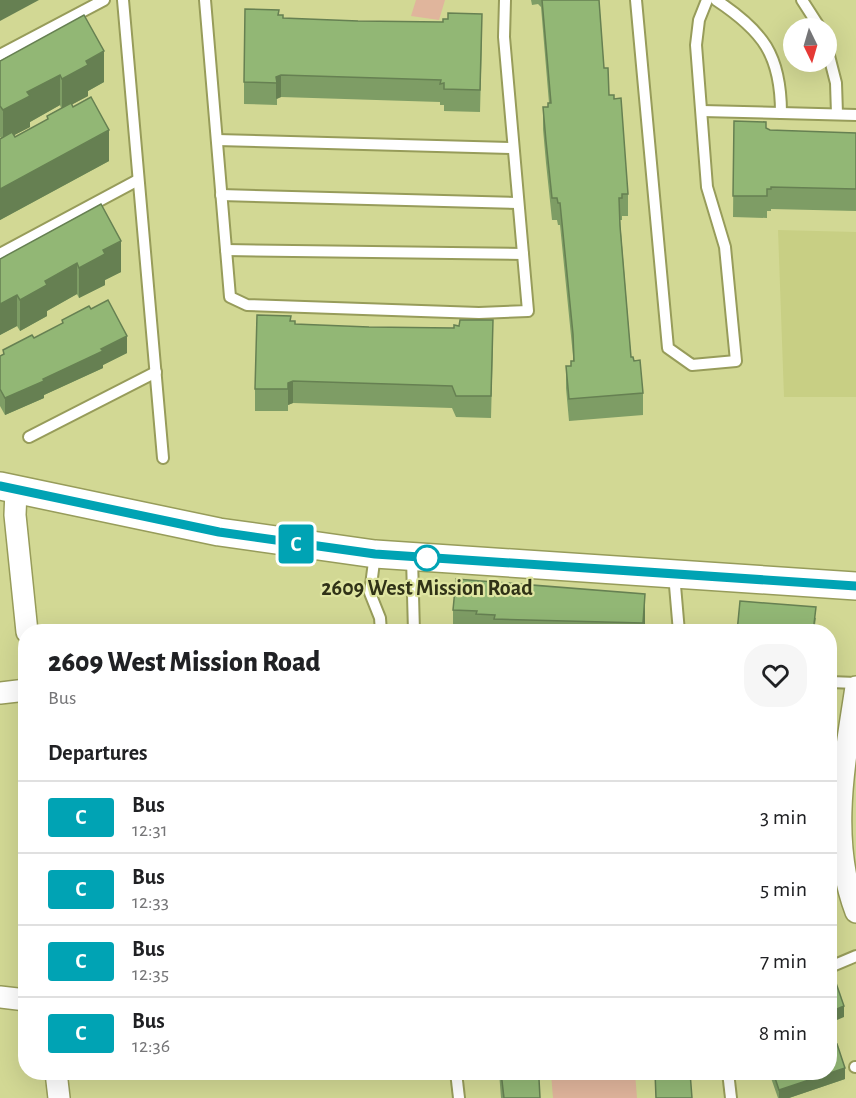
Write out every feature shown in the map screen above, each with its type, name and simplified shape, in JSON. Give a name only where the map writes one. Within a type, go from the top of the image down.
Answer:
[{"type":"street","points":[[26,624],[15,515],[8,488],[219,532],[375,554],[856,586]]},
{"type":"street","points":[[837,790],[856,685]]},
{"type":"street","points":[[0,693],[18,691]]},
{"type":"street","points":[[837,805],[841,841],[837,856]]},
{"type":"street","points":[[837,862],[852,884],[856,912]]},
{"type":"street","points":[[0,997],[18,999]]},
{"type":"street","points":[[57,1080],[59,1098]]},
{"type":"lane","points":[[0,55],[104,0]]},
{"type":"lane","points":[[123,0],[163,458]]},
{"type":"lane","points":[[205,0],[230,297],[247,305],[479,313],[528,310],[504,37],[505,0]]},
{"type":"lane","points":[[636,0],[668,348],[692,365],[736,361],[725,247],[707,187],[696,45],[699,20],[707,0]]},
{"type":"lane","points":[[717,0],[746,20],[766,45],[779,78],[781,113]]},
{"type":"lane","points":[[802,0],[814,18]]},
{"type":"lane","points":[[833,72],[836,83],[837,114]]},
{"type":"lane","points":[[702,111],[856,115]]},
{"type":"lane","points":[[217,140],[513,148]]},
{"type":"lane","points":[[0,254],[138,180]]},
{"type":"lane","points":[[221,195],[518,203]]},
{"type":"lane","points":[[226,250],[523,254]]},
{"type":"lane","points":[[29,437],[156,372]]},
{"type":"lane","points":[[375,554],[370,593],[380,624]]},
{"type":"lane","points":[[412,558],[414,624]]},
{"type":"lane","points":[[674,574],[678,624]]},
{"type":"lane","points":[[837,683],[856,685]]},
{"type":"lane","points":[[837,964],[856,956]]},
{"type":"lane","points":[[457,1080],[459,1098]]},
{"type":"lane","points":[[729,1080],[731,1098]]},
{"type":"shaded area","points":[[416,0],[445,0],[439,20],[411,16]]},
{"type":"shaded area","points":[[778,230],[856,232],[856,397],[784,397]]},
{"type":"shaded area","points":[[552,1080],[636,1080],[637,1098],[553,1098]]},
{"type":"building","points":[[542,0],[599,0],[604,68],[608,68],[609,95],[614,95],[614,99],[621,98],[628,194],[622,194],[622,198],[619,198],[620,226],[631,357],[634,361],[640,360],[643,393],[569,399],[566,366],[571,366],[571,361],[574,361],[573,334],[560,203],[557,198],[552,198],[546,141],[543,107],[548,107],[548,103],[551,103]]},
{"type":"building","points":[[245,9],[279,10],[278,15],[283,15],[283,18],[358,21],[443,22],[443,19],[448,19],[448,13],[482,14],[480,90],[444,89],[444,83],[440,84],[441,80],[281,75],[276,77],[277,83],[244,82]]},
{"type":"building","points":[[84,15],[104,51],[86,61],[88,65],[62,79],[60,75],[27,92],[30,96],[3,110],[0,106],[0,61]]},
{"type":"building","points":[[91,97],[109,130],[0,189],[0,139],[12,132],[15,137],[71,103],[73,107]]},
{"type":"building","points":[[734,121],[766,122],[766,128],[770,130],[856,133],[856,189],[771,187],[767,189],[767,196],[733,196]]},
{"type":"building","points":[[101,204],[121,241],[103,250],[105,254],[79,268],[77,263],[45,281],[47,285],[20,300],[17,295],[0,304],[0,259]]},
{"type":"building","points":[[108,300],[127,336],[101,349],[103,351],[43,379],[44,381],[5,398],[0,389],[0,356],[4,354],[3,350],[32,335],[34,338],[89,306],[91,309]]},
{"type":"building","points":[[257,315],[291,316],[290,321],[295,321],[295,324],[369,327],[454,328],[454,325],[459,326],[460,320],[493,320],[491,396],[456,396],[452,386],[293,381],[288,383],[288,389],[255,389]]},
{"type":"building","points":[[456,579],[645,594],[643,623],[494,619],[495,615],[476,614],[477,611],[453,610]]},
{"type":"building","points":[[740,601],[816,607],[814,624],[738,624]]},
{"type":"building","points":[[837,986],[844,1006],[837,1009]]},
{"type":"building","points":[[837,1044],[845,1068],[837,1071]]},
{"type":"building","points":[[502,1080],[539,1080],[540,1098],[504,1098]]},
{"type":"building","points":[[655,1080],[691,1080],[692,1098],[656,1098]]},
{"type":"building","points":[[776,1080],[809,1080],[779,1090]]},
{"type":"bus line","name":"C","points":[[0,486],[274,542],[375,554],[856,586]]},
{"type":"place","name":"2609 West Mission Road","points":[[427,558]]}]
